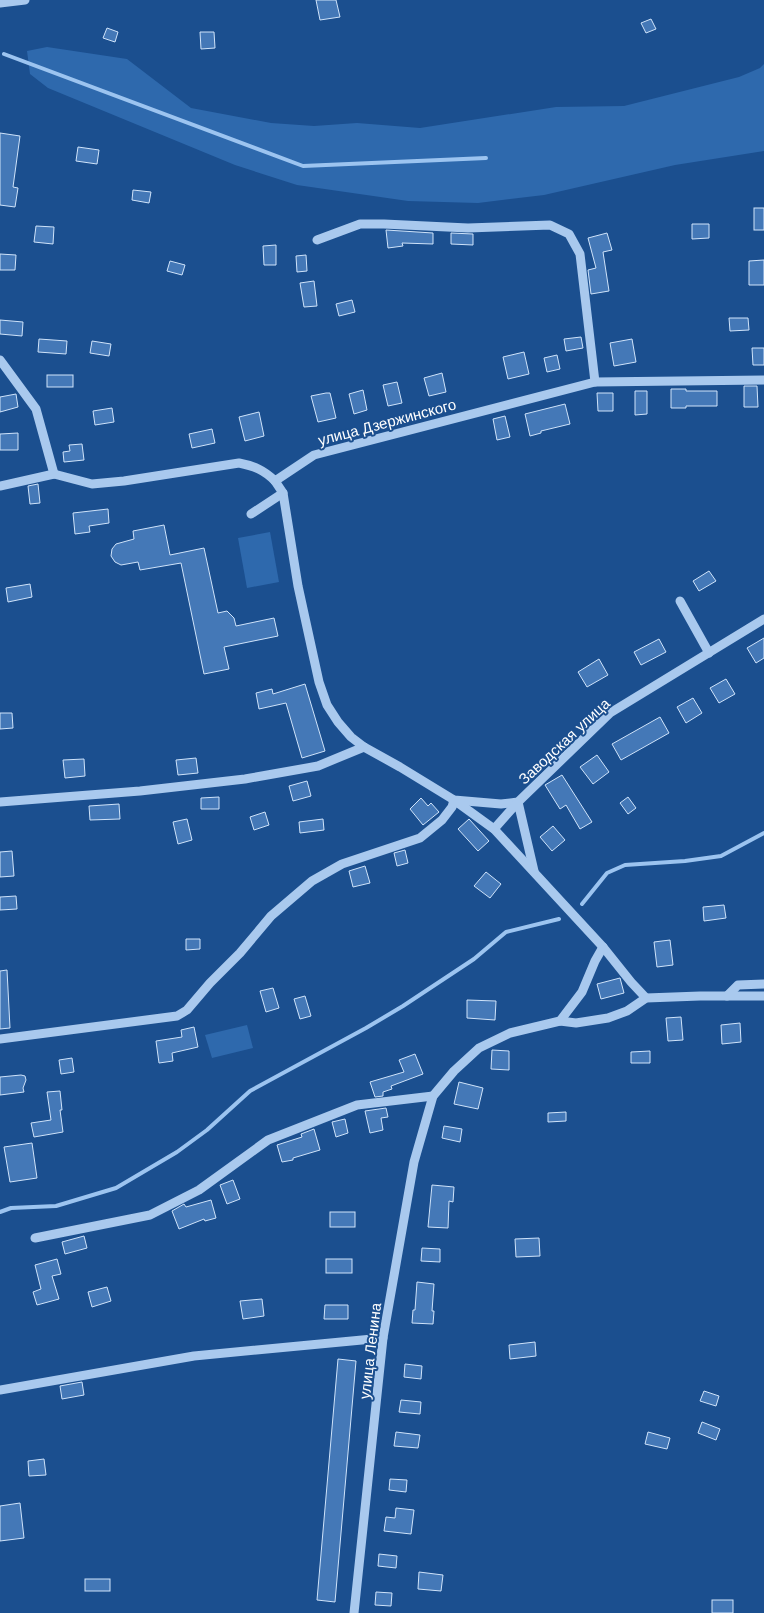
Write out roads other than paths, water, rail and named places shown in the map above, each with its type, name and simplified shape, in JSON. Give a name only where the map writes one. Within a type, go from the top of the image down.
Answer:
[{"type":"street","points":[[0,4],[25,0]]},
{"type":"street","points":[[316,240],[360,224],[468,228],[550,225],[570,234],[580,254],[595,382]]},
{"type":"street","points":[[0,360],[36,409],[54,474]]},
{"type":"street","name":"улица Дзержинского","points":[[275,481],[314,455],[595,382],[764,380]]},
{"type":"street","points":[[0,486],[54,474],[92,484],[124,482],[239,463],[254,466],[265,472],[275,481]]},
{"type":"street","name":"Заводская улица","points":[[275,481],[283,493],[298,586],[319,682],[327,705],[351,737],[364,747],[454,800],[501,804],[518,802],[610,714],[764,619]]},
{"type":"street","points":[[250,514],[283,493]]},
{"type":"street","points":[[680,601],[709,653]]},
{"type":"street","points":[[0,802],[140,791],[246,779],[318,766],[364,747]]},
{"type":"street","points":[[0,1039],[177,1016],[187,1010],[210,983],[240,953],[271,916],[312,881],[342,864],[420,838],[442,820],[452,808],[454,800],[494,829],[603,947],[646,998]]},
{"type":"street","points":[[494,829],[518,802]]},
{"type":"street","points":[[518,802],[534,872]]},
{"type":"street","points":[[560,1021],[582,992],[603,947]]},
{"type":"street","points":[[727,996],[738,985],[764,984]]},
{"type":"street","points":[[35,1238],[150,1215],[199,1190],[268,1140],[357,1105],[432,1096],[454,1071],[479,1048],[510,1033],[560,1021],[576,1023],[608,1018],[627,1011],[646,998],[764,996]]},
{"type":"street","name":"улица Ленина","points":[[354,1613],[383,1338],[414,1162],[432,1096]]},
{"type":"street","points":[[0,1390],[194,1356],[383,1338]]},
{"type":"waterway","points":[[4,54],[303,166],[486,158]]},
{"type":"waterway","points":[[582,904],[607,873],[625,865],[685,861],[721,856],[764,833]]},
{"type":"waterway","points":[[0,1212],[11,1208],[56,1206],[116,1188],[177,1152],[207,1130],[250,1091],[403,1006],[474,959],[506,932],[559,919]]}]
